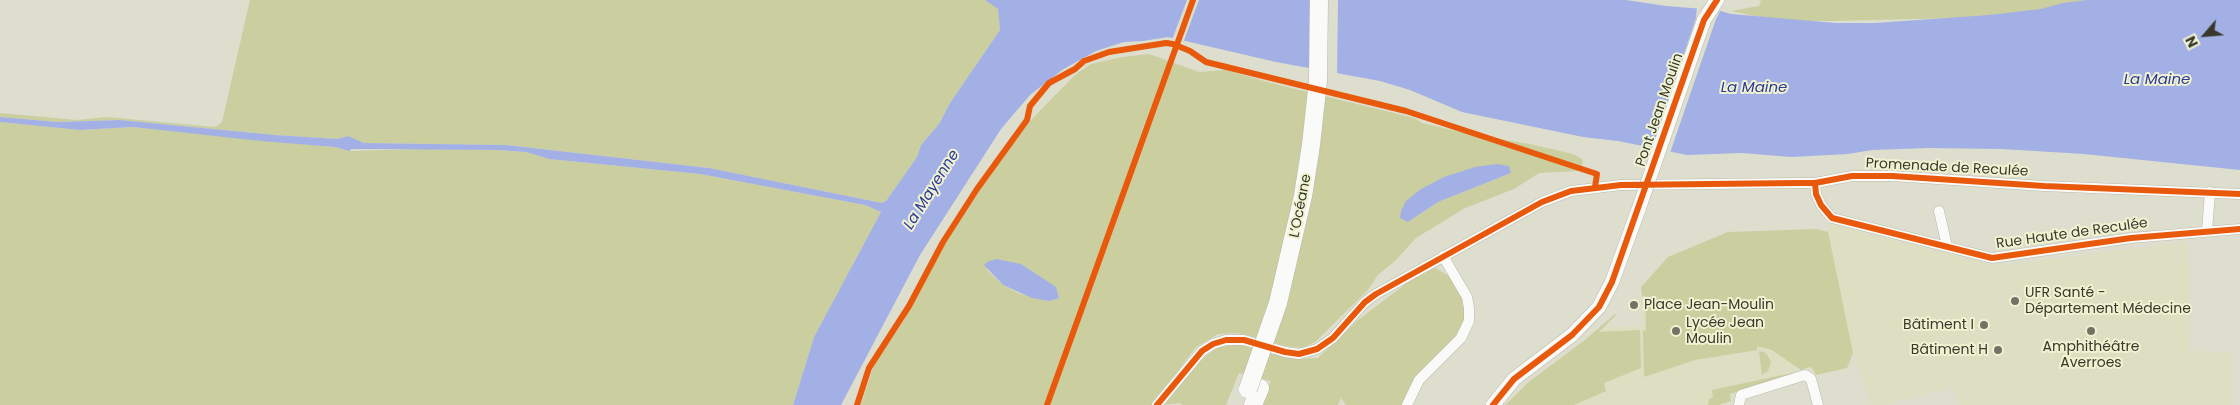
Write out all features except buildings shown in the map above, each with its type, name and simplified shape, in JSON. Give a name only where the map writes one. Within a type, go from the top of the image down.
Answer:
[{"type":"highway","name":"L’Océane","points":[[1254,394],[1304,196],[1318,81],[1319,0]]},
{"type":"highway","name":"L’Océane","points":[[1241,405],[1254,394],[1294,288],[1315,197],[1327,101],[1330,0]]},
{"type":"main road","name":"Pont Jean Moulin","points":[[1703,0],[1704,20]]},
{"type":"main road","name":"Pont Jean Moulin","points":[[1606,294],[1639,208],[1704,20],[1717,0]]},
{"type":"main road","points":[[1484,405],[1504,379],[1588,312],[1606,294]]},
{"type":"main road","points":[[1492,405],[1514,379],[1572,335],[1591,316],[1606,294]]},
{"type":"street","name":"Promenade de Reculée","points":[[1157,405],[1202,352],[1213,344],[1226,340],[1244,340],[1285,352],[1299,354],[1317,350],[1333,338],[1365,302],[1443,256],[1542,202],[1571,191],[1609,185],[1815,183],[1852,176],[1892,176],[2044,186],[2240,194]]},
{"type":"street","name":"Rue Haute de Reculée","points":[[1815,183],[1816,194],[1821,205],[1832,218],[1992,258],[2131,238],[2240,229]]},
{"type":"street","points":[[2207,231],[2210,192]]},
{"type":"street","points":[[1939,210],[1947,246]]},
{"type":"street","points":[[1407,405],[1419,380],[1461,338],[1469,321],[1467,297],[1443,256]]},
{"type":"street","points":[[1739,405],[1741,395],[1805,375],[1811,379],[1818,405]]},
{"type":"shaded area","points":[[250,0],[985,0],[998,9],[1000,30],[950,103],[939,124],[921,145],[917,157],[886,201],[882,203],[709,168],[506,145],[364,143],[348,137],[338,139],[275,135],[120,120],[57,122],[0,117],[0,113],[77,120],[107,117],[215,127],[222,122]]},
{"type":"shaded area","points":[[1761,0],[2108,0],[2003,17],[1779,21],[1731,11],[1759,6]]},
{"type":"shaded area","points":[[1149,54],[1199,72],[1226,70],[1414,118],[1422,123],[1573,154],[1582,159],[1583,163],[1577,171],[1539,173],[1514,189],[1465,208],[1416,238],[1396,260],[1378,275],[1367,291],[1315,342],[1302,348],[1286,346],[1237,333],[1218,334],[1196,347],[1152,405],[861,405],[874,365],[901,325],[951,234],[993,170],[1032,119],[1074,76],[1091,64],[1122,57]],"holes":[[[1511,173],[1438,202],[1408,222],[1406,201]],[[1021,264],[1037,275],[1058,298],[1050,301],[1020,294],[1003,285],[986,269]]]},
{"type":"shaded area","points":[[0,122],[80,130],[133,127],[335,147],[349,151],[425,149],[526,152],[549,159],[700,174],[865,205],[881,212],[814,337],[793,405],[0,405]]},
{"type":"shaded area","name":"UFR Santé - Département Médecine","points":[[1828,224],[1998,266],[2188,242],[2190,334],[2188,350],[2232,352],[2231,405],[1959,405],[1953,387],[1883,405],[1871,405],[1853,353],[1838,288]]},
{"type":"shaded area","points":[[1816,229],[1828,232],[1853,353],[1847,368],[1816,375],[1812,368],[1809,367],[1801,370],[1772,350],[1757,346],[1757,350],[1695,360],[1644,377],[1643,331],[1646,330],[1645,296],[1642,296],[1641,287],[1668,257],[1728,232]]},
{"type":"shaded area","name":"Lycée Jean Moulin","points":[[1672,258],[1795,365],[1791,376],[1730,394],[1731,401],[1719,405],[1512,405],[1591,340],[1606,324],[1610,324],[1611,327],[1643,326],[1642,294]]},
{"type":"shaded area","points":[[1435,268],[1449,276],[1463,297],[1466,316],[1454,339],[1404,405],[1346,405],[1341,398],[1338,405],[1261,405],[1271,381],[1239,373],[1226,405],[1182,405],[1180,403],[1163,405],[1196,364],[1218,347],[1239,345],[1297,359],[1318,358],[1357,321],[1412,279]]},
{"type":"shaded area","points":[[1617,314],[1599,332],[1640,330],[1641,368],[1604,383],[1606,391],[1574,405],[1505,405],[1530,381],[1585,340]]},
{"type":"shaded area","points":[[1759,351],[1766,353],[1771,362],[1768,371],[1762,375]]},
{"type":"shaded area","points":[[1792,373],[1797,374],[1730,394],[1731,401],[1719,405],[1708,405],[1709,399],[1713,397],[1712,390]]},
{"type":"water","name":"La Maine","points":[[985,0],[1626,0],[1666,6],[1717,10],[1731,14],[1836,23],[1875,23],[1989,15],[2041,9],[2063,3],[2088,0],[2240,0],[2240,170],[2084,154],[2002,149],[1928,148],[1872,150],[1848,154],[1791,157],[1742,153],[1687,155],[1618,141],[1583,137],[1462,112],[1410,90],[1380,81],[1276,62],[1168,37],[1124,42],[1096,51],[1062,70],[1030,95],[1001,129],[920,255],[841,405],[793,405],[814,337],[881,212],[865,205],[700,174],[549,159],[526,152],[352,149],[349,151],[335,147],[133,127],[80,130],[0,122],[0,117],[57,122],[120,120],[275,135],[338,139],[348,136],[364,143],[506,145],[709,168],[882,203],[886,201],[917,157],[921,145],[939,124],[950,103],[1000,30],[998,9]]},
{"type":"water","points":[[1497,164],[1509,166],[1511,173],[1438,202],[1408,222],[1400,218],[1406,201],[1421,189],[1444,177],[1475,167]]},
{"type":"water","points":[[996,259],[1021,264],[1056,287],[1059,298],[1050,301],[1032,298],[1003,285],[984,265]]},
{"type":"pier","points":[[1187,0],[1199,0],[1183,43],[1172,40]]},
{"type":"pier","points":[[1310,0],[1338,0],[1337,77],[1309,71]]},
{"type":"pier","points":[[1697,6],[1721,9],[1670,153],[1652,149],[1696,18]]},
{"type":"cycle path","points":[[1047,405],[1193,0]]},
{"type":"cycle path","points":[[1493,405],[1514,379],[1572,335],[1599,307],[1612,282],[1704,20],[1717,0]]},
{"type":"cycle path","points":[[857,405],[869,368],[909,306],[943,242],[977,189],[1027,120],[1030,106],[1049,83],[1075,69],[1084,61],[1109,52],[1166,43],[1173,44],[1190,51],[1206,62],[1406,111],[1597,174],[1595,187]]},
{"type":"cycle path","points":[[1157,405],[1202,351],[1213,344],[1226,340],[1244,340],[1285,352],[1299,354],[1317,349],[1333,338],[1365,302],[1376,294],[1542,202],[1571,191],[1621,185],[1815,183],[1852,176],[1892,176],[2044,186],[2240,194]]},
{"type":"cycle path","points":[[1815,183],[1816,194],[1821,205],[1832,218],[1992,258],[2131,238],[2240,229]]},
{"type":"place","name":"UFR Santé - Département Médecine","points":[[2015,301]]},
{"type":"place","name":"Place Jean-Moulin","points":[[1634,305]]},
{"type":"place","name":"Bâtiment I","points":[[1984,325]]},
{"type":"place","name":"Lycée Jean Moulin","points":[[1676,331]]},
{"type":"place","name":"Amphithéâtre Averroes","points":[[2091,331]]},
{"type":"place","name":"Bâtiment H","points":[[1998,350]]},
{"type":"water label","name":"La Mayenne","points":[[932,190]]}]
